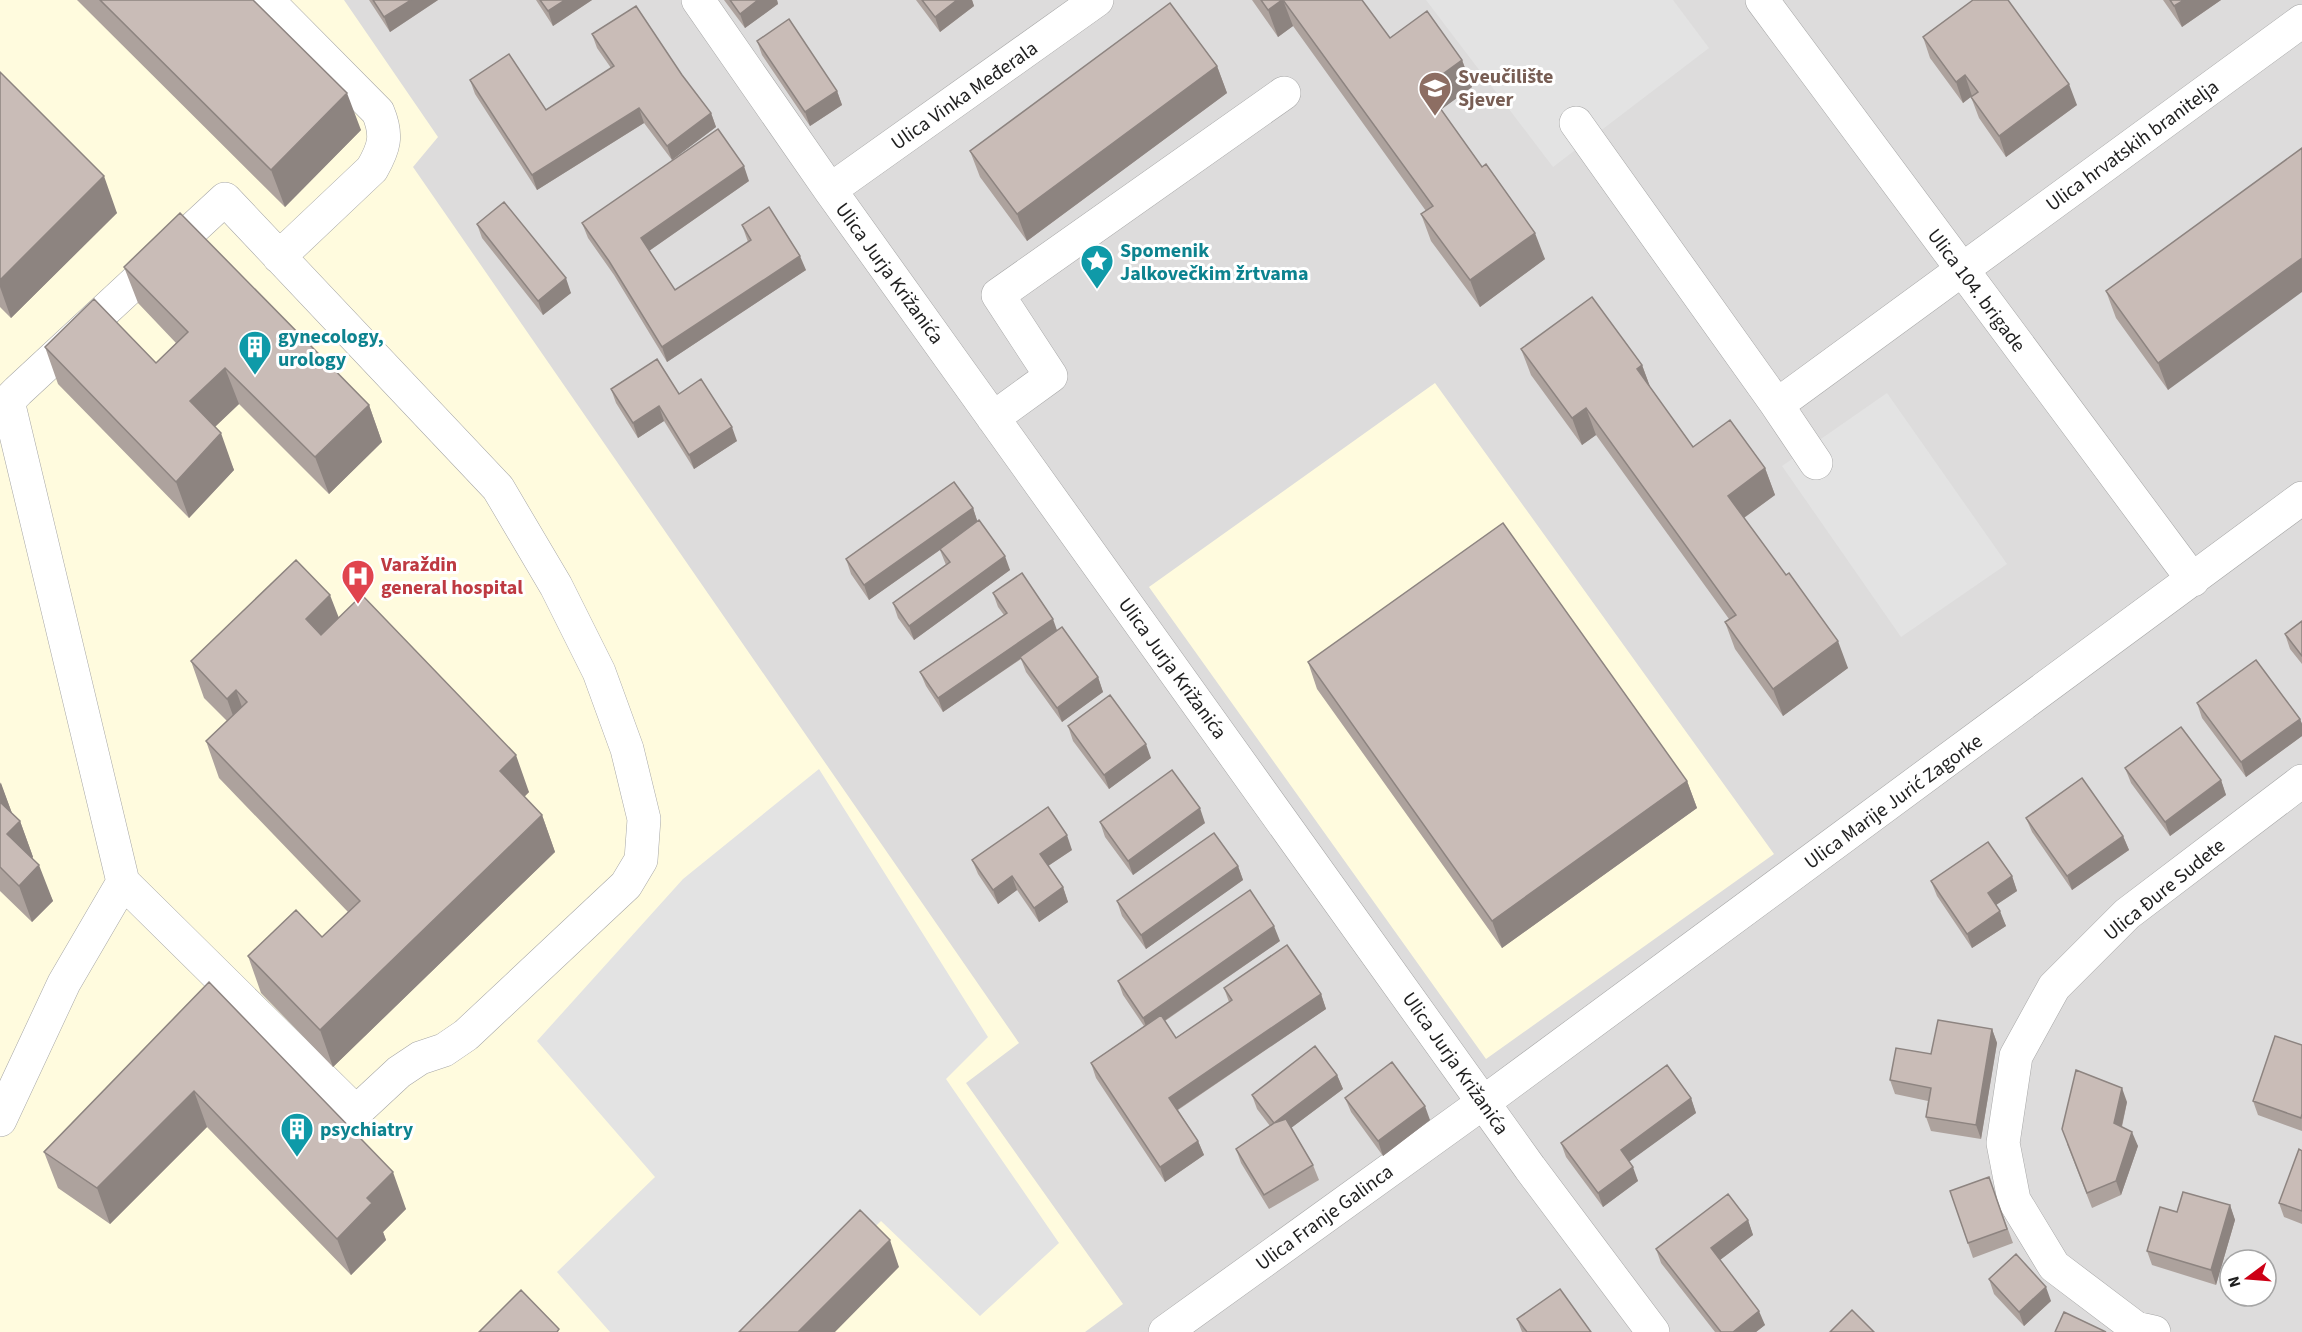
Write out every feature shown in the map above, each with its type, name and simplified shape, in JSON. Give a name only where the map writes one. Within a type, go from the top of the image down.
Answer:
[{"type":"street","points":[[267,0],[378,112],[384,127],[384,141],[380,156],[372,169],[279,257]]},
{"type":"street","name":"Ulica Jurja Križanića","points":[[698,0],[830,190],[1530,1168],[1653,1332]]},
{"type":"street","name":"Ulica Vinka Međerala","points":[[830,190],[1097,0]]},
{"type":"street","name":"Ulica 104. brigade","points":[[1762,0],[2193,580]]},
{"type":"street","name":"Ulica hrvatskih branitelja","points":[[1777,405],[2302,21]]},
{"type":"street","points":[[993,418],[1051,376],[998,295],[1284,93]]},
{"type":"street","points":[[1576,123],[1816,463]]},
{"type":"street","points":[[225,199],[498,488],[556,586],[599,672],[627,749],[644,819],[644,844],[641,860],[626,885],[466,1035],[444,1050],[420,1058],[399,1072],[356,1112],[123,882],[4,405],[225,199]]},
{"type":"street","name":"Ulica Marije Jurić Zagorke","points":[[1484,1102],[2302,498]]},
{"type":"street","name":"Ulica Đure Sudete","points":[[2154,1332],[2136,1328],[2054,1266],[2014,1200],[2003,1143],[2016,1056],[2054,987],[2127,914],[2302,781]]},
{"type":"street","points":[[0,1120],[64,983],[123,882]]},
{"type":"street","name":"Ulica Franje Galinca","points":[[1165,1332],[1484,1102]]},
{"type":"shaded area","points":[[0,0],[2302,0],[2302,1332],[0,1332]]},
{"type":"shaded area","name":"Varaždin general hospital","points":[[0,0],[344,0],[438,137],[413,167],[1019,1043],[966,1083],[1123,1304],[1085,1332],[0,1332]]},
{"type":"shaded area","points":[[1426,0],[1673,0],[1709,48],[1553,167]]},
{"type":"shaded area","points":[[1435,383],[1774,854],[1486,1059],[1149,587]]},
{"type":"shaded area","points":[[1887,393],[2007,564],[1901,637],[1782,466]]},
{"type":"shaded area","points":[[819,769],[988,1037],[946,1079],[1059,1243],[980,1316],[881,1221],[767,1332],[610,1332],[557,1272],[655,1177],[537,1041],[683,879]]},
{"type":"building","points":[[100,0],[253,0],[347,93],[271,170]]},
{"type":"building","points":[[373,0],[411,0],[384,17]]},
{"type":"building","points":[[540,0],[565,0],[548,11]]},
{"type":"building","points":[[730,0],[758,0],[740,14]]},
{"type":"building","points":[[922,0],[957,0],[935,17]]},
{"type":"building","points":[[1261,0],[1282,0],[1268,10]]},
{"type":"building","points":[[1283,0],[1362,0],[1390,38],[1427,11],[1462,60],[1425,87],[1482,167],[1486,164],[1535,233],[1470,280],[1421,214],[1433,206]]},
{"type":"building","points":[[1973,0],[2008,0],[2069,84],[1999,136],[1971,97],[1978,92],[1965,75],[1956,82],[1923,37]]},
{"type":"building","points":[[2170,0],[2184,0],[2174,6]]},
{"type":"building","points":[[1170,3],[1217,66],[1017,214],[970,151]]},
{"type":"building","points":[[636,6],[682,75],[711,113],[667,146],[639,108],[532,175],[470,80],[509,54],[546,110],[614,66],[592,34]]},
{"type":"building","points":[[789,19],[837,91],[805,112],[757,41]]},
{"type":"building","points":[[0,72],[104,176],[0,280]]},
{"type":"building","points":[[718,129],[744,166],[641,238],[675,290],[751,240],[742,225],[769,207],[800,256],[662,347],[609,261],[582,223]]},
{"type":"building","points":[[2302,148],[2302,258],[2158,363],[2106,291]]},
{"type":"building","points":[[504,202],[566,278],[538,301],[477,224]]},
{"type":"building","name":"gynecology, urology","points":[[180,213],[369,405],[315,457],[225,368],[190,401],[221,433],[176,482],[45,347],[94,299],[156,363],[188,332],[124,267]]},
{"type":"building","points":[[1592,297],[1642,365],[1637,369],[1693,447],[1730,420],[1765,468],[1728,496],[1786,575],[1789,573],[1838,641],[1773,689],[1725,622],[1736,615],[1586,408],[1572,418],[1521,349]]},
{"type":"building","points":[[657,359],[679,394],[701,379],[732,427],[689,455],[659,406],[633,423],[611,389]]},
{"type":"building","points":[[954,482],[973,508],[864,585],[846,559]]},
{"type":"building","points":[[979,520],[1005,556],[909,626],[893,603],[950,562],[940,549]]},
{"type":"building","points":[[1503,523],[1687,781],[1492,921],[1308,662]]},
{"type":"building","points":[[296,560],[330,595],[306,619],[321,635],[362,595],[516,755],[500,771],[542,815],[320,1030],[248,956],[296,910],[322,937],[360,901],[206,741],[247,702],[236,690],[227,699],[191,661]]},
{"type":"building","points":[[1022,573],[1053,619],[938,698],[920,672],[1007,613],[993,593]]},
{"type":"building","points":[[2302,621],[2302,656],[2285,634]]},
{"type":"building","points":[[1062,627],[1098,677],[1057,708],[1020,657]]},
{"type":"building","points":[[2256,660],[2300,719],[2241,762],[2197,703]]},
{"type":"building","points":[[1110,695],[1146,744],[1104,775],[1068,726]]},
{"type":"building","points":[[2181,727],[2221,780],[2165,822],[2125,768]]},
{"type":"building","points":[[1172,770],[1200,808],[1128,861],[1100,822]]},
{"type":"building","points":[[2082,778],[2123,836],[2067,876],[2026,818]]},
{"type":"building","points":[[0,802],[20,821],[7,834],[39,865],[19,886],[0,867]]},
{"type":"building","points":[[1048,807],[1067,835],[1040,854],[1063,887],[1034,908],[1012,876],[993,890],[972,860]]},
{"type":"building","points":[[1214,833],[1238,866],[1141,935],[1117,901]]},
{"type":"building","points":[[1988,842],[2012,876],[1988,893],[2000,911],[1967,934],[1931,881]]},
{"type":"building","points":[[1250,890],[1274,926],[1143,1018],[1118,981]]},
{"type":"building","points":[[1287,945],[1321,994],[1169,1098],[1198,1141],[1160,1167],[1091,1063],[1161,1015],[1176,1038],[1232,1000],[1224,988]]},
{"type":"building","name":"psychiatry","points":[[209,982],[393,1172],[367,1198],[372,1203],[337,1239],[194,1091],[97,1188],[44,1152]]},
{"type":"building","points":[[1938,1020],[1992,1029],[1976,1125],[1926,1117],[1931,1088],[1890,1080],[1896,1048],[1931,1054]]},
{"type":"building","points":[[2275,1036],[2302,1045],[2301,1118],[2253,1101]]},
{"type":"building","points":[[1315,1046],[1337,1075],[1274,1123],[1252,1095]]},
{"type":"building","points":[[1392,1062],[1425,1106],[1378,1141],[1345,1098]]},
{"type":"building","points":[[1667,1065],[1691,1098],[1621,1150],[1633,1167],[1598,1193],[1561,1143]]},
{"type":"building","points":[[2076,1070],[2122,1088],[2114,1123],[2132,1132],[2116,1181],[2087,1193],[2062,1129]]},
{"type":"building","points":[[1286,1119],[1313,1165],[1264,1195],[1236,1149],[1274,1123]]},
{"type":"building","points":[[2299,1149],[2302,1151],[2302,1211],[2279,1203]]},
{"type":"building","points":[[1989,1177],[2007,1229],[1968,1243],[1950,1191]]},
{"type":"building","points":[[2183,1192],[2230,1205],[2211,1270],[2147,1251],[2160,1207],[2177,1212]]},
{"type":"building","points":[[1728,1194],[1748,1220],[1711,1248],[1759,1311],[1733,1332],[1721,1332],[1656,1249]]},
{"type":"building","points":[[860,1210],[890,1240],[798,1332],[739,1332]]},
{"type":"building","points":[[2016,1254],[2046,1287],[2019,1312],[1989,1279]]},
{"type":"building","points":[[1560,1289],[1591,1332],[1527,1332],[1517,1319]]},
{"type":"building","points":[[521,1290],[559,1329],[557,1332],[479,1332]]},
{"type":"building","points":[[1852,1310],[1874,1332],[1830,1332]]},
{"type":"building","points":[[2064,1312],[2106,1332],[2055,1332]]},
{"type":"place","name":"Sveučilište Sjever","points":[[1435,117]]},
{"type":"place","name":"Spomenik Jalkovečkim žrtvama","points":[[1097,290]]},
{"type":"place","name":"gynecology, urology","points":[[255,376]]},
{"type":"place","name":"Varaždin general hospital","points":[[358,605]]},
{"type":"place","name":"psychiatry","points":[[297,1158]]}]
